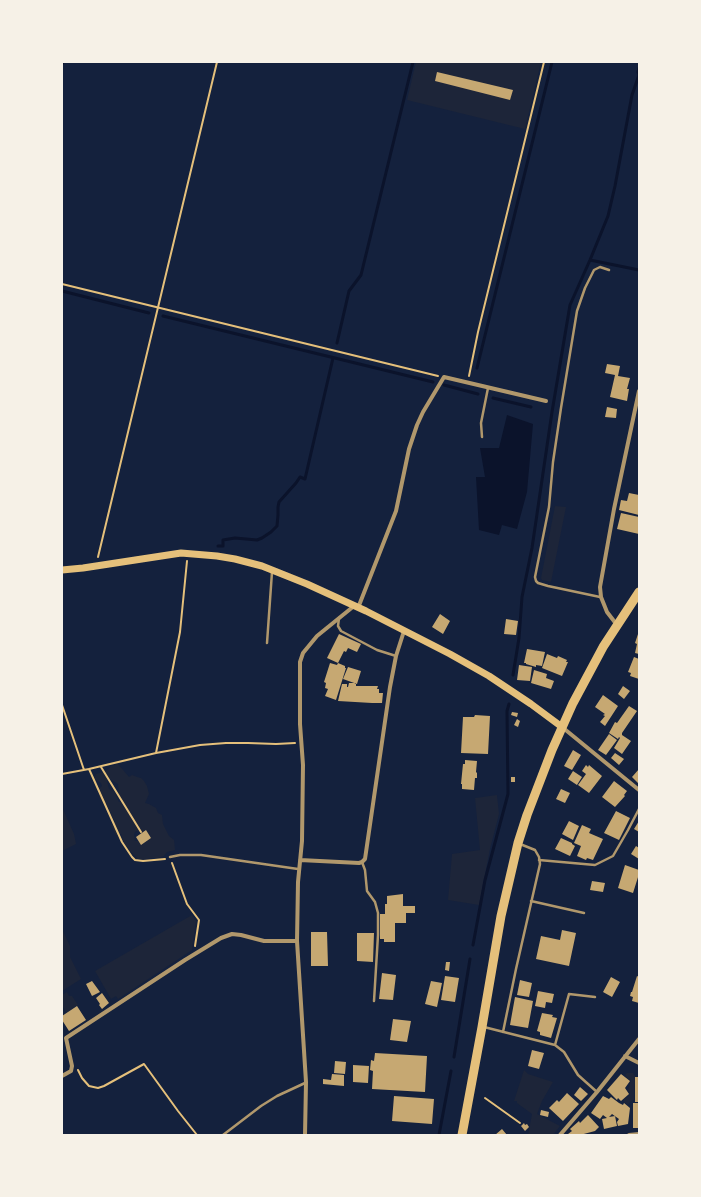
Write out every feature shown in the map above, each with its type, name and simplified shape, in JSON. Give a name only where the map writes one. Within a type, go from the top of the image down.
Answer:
[{"type":"highway","points":[[462,1135],[501,916],[518,843],[529,810],[562,727],[591,670],[617,625],[636,601],[639,592]]},
{"type":"main road","points":[[62,570],[181,554],[235,559],[262,566],[307,584],[356,607],[476,668],[531,704],[562,727]]},
{"type":"street","points":[[305,1135],[306,1082],[297,941],[298,869],[302,833],[303,765],[300,724],[301,656],[318,636],[356,607],[396,511],[409,449],[417,425],[429,401],[444,377],[546,401]]},
{"type":"street","points":[[617,625],[607,612],[601,597],[600,587],[614,509],[639,391]]},
{"type":"street","points":[[300,860],[362,862],[365,859],[386,713],[396,656],[404,631]]},
{"type":"street","points":[[562,727],[639,790]]},
{"type":"street","points":[[62,1076],[71,1071],[72,1066],[64,1038],[221,938],[232,934],[264,941],[297,941]]},
{"type":"street","points":[[560,1135],[597,1092],[639,1039]]},
{"type":"street","points":[[625,1056],[639,1063]]},
{"type":"street","points":[[630,1135],[639,1134]]},
{"type":"lane","points":[[601,597],[538,583],[535,577],[549,507],[553,462],[577,311],[585,288],[594,270],[600,267],[609,270]]},
{"type":"lane","points":[[482,437],[481,423],[488,388]]},
{"type":"lane","points":[[267,643],[270,622],[272,570]]},
{"type":"lane","points":[[340,618],[338,626],[341,631],[372,647],[396,656]]},
{"type":"lane","points":[[539,860],[595,865],[613,856],[639,809]]},
{"type":"lane","points":[[503,1032],[540,864],[537,852],[518,843]]},
{"type":"lane","points":[[170,857],[180,855],[201,855],[298,869]]},
{"type":"lane","points":[[362,862],[366,876],[366,890],[375,902],[378,913],[374,1001]]},
{"type":"lane","points":[[531,901],[584,913]]},
{"type":"lane","points":[[555,1045],[569,994],[595,997]]},
{"type":"lane","points":[[482,1027],[555,1045],[564,1052],[578,1075],[597,1092]]},
{"type":"lane","points":[[223,1135],[261,1106],[306,1082]]},
{"type":"path","points":[[95,566],[217,62]]},
{"type":"path","points":[[467,383],[544,62]]},
{"type":"path","points":[[62,284],[444,377]]},
{"type":"path","points":[[156,753],[180,632],[189,554]]},
{"type":"path","points":[[62,705],[84,770]]},
{"type":"path","points":[[62,774],[194,746],[226,743],[276,744],[302,742]]},
{"type":"path","points":[[101,766],[141,832]]},
{"type":"path","points":[[88,769],[122,842],[132,857],[135,860],[143,861],[162,860],[170,857],[187,904],[199,920],[194,955]]},
{"type":"path","points":[[72,1066],[76,1068],[89,1086],[98,1088],[144,1064],[197,1135]]},
{"type":"path","points":[[485,1098],[520,1123]]},
{"type":"shaded area","points":[[416,62],[541,62],[525,129],[407,100]]},
{"type":"shaded area","points":[[507,415],[533,424],[527,492],[517,529],[502,525],[499,535],[479,530],[476,477],[485,477],[480,448],[499,448]]},
{"type":"shaded area","points":[[555,506],[566,507],[551,582],[542,580],[541,578]]},
{"type":"shaded area","points":[[118,764],[129,777],[132,775],[141,778],[144,781],[149,794],[145,803],[156,808],[158,813],[162,815],[163,824],[169,836],[174,840],[175,850],[167,852],[164,856],[158,858],[143,860],[138,859],[124,843],[121,834],[116,835],[111,825],[115,822],[106,803],[103,803],[99,796],[99,789],[102,786],[101,783],[94,778],[96,774],[106,771],[111,766]],"holes":[[[108,778],[118,784],[119,796],[122,798],[121,802],[119,802],[114,791],[109,789],[107,781]],[[146,830],[151,838],[141,845],[138,841],[135,841],[134,834],[136,831],[143,832]]]},
{"type":"shaded area","points":[[497,795],[499,814],[490,849],[479,905],[448,900],[452,854],[480,850],[475,798]]},
{"type":"shaded area","points":[[62,807],[74,834],[76,844],[62,851]]},
{"type":"shaded area","points":[[192,915],[196,921],[192,950],[118,999],[116,996],[111,999],[95,971]]},
{"type":"shaded area","points":[[62,929],[70,946],[70,957],[81,979],[62,991]]},
{"type":"shaded area","points":[[67,992],[69,996],[72,996],[78,1005],[67,1013],[62,1006],[62,995]]},
{"type":"shaded area","points":[[524,1070],[528,1074],[553,1082],[542,1101],[537,1114],[560,1126],[553,1135],[528,1135],[532,1114],[517,1103],[517,1101],[514,1101]]},
{"type":"shaded area","points":[[627,1073],[633,1073],[635,1076],[634,1100],[628,1105],[624,1102],[624,1099],[629,1096],[630,1093],[628,1090],[631,1080],[625,1075]]},
{"type":"building","points":[[437,72],[513,90],[510,100],[435,81]]},
{"type":"building","points":[[607,364],[620,366],[618,376],[630,378],[627,389],[629,389],[627,401],[610,397],[615,375],[605,373]]},
{"type":"building","points":[[607,407],[617,409],[616,418],[605,417]]},
{"type":"building","points":[[629,493],[639,495],[639,515],[619,510],[621,500],[627,501]]},
{"type":"building","points":[[621,513],[639,517],[639,534],[617,529]]},
{"type":"building","points":[[440,614],[450,621],[443,634],[432,627]]},
{"type":"building","points":[[506,619],[518,621],[516,635],[504,634]]},
{"type":"building","points":[[639,631],[639,654],[635,653],[637,644],[635,643]]},
{"type":"building","points":[[339,634],[361,644],[357,652],[348,648],[346,652],[344,651],[338,663],[327,658]]},
{"type":"building","points":[[527,649],[545,652],[542,666],[536,665],[536,667],[524,663]]},
{"type":"building","points":[[547,654],[557,658],[558,656],[567,660],[566,662],[568,662],[562,676],[542,668]]},
{"type":"building","points":[[634,657],[639,659],[639,679],[630,676],[631,673],[628,672]]},
{"type":"building","points":[[330,663],[337,665],[338,663],[346,668],[336,700],[325,696],[328,689],[325,688],[326,683],[324,682]]},
{"type":"building","points":[[519,665],[532,667],[530,681],[517,680]]},
{"type":"building","points":[[348,667],[361,671],[357,684],[343,679]]},
{"type":"building","points":[[534,670],[547,674],[546,678],[554,681],[551,689],[531,683]]},
{"type":"building","points":[[349,683],[356,683],[356,686],[378,686],[377,689],[379,689],[379,693],[383,693],[382,703],[338,701],[342,684],[347,684],[348,687]]},
{"type":"building","points":[[623,686],[630,691],[624,699],[618,694]]},
{"type":"building","points":[[603,695],[618,706],[605,726],[600,722],[605,714],[595,707]]},
{"type":"building","points":[[629,706],[637,711],[622,733],[622,735],[631,741],[622,754],[614,748],[620,738],[619,737],[618,739],[609,733],[615,722],[617,723]]},
{"type":"building","points":[[512,712],[518,713],[517,717],[511,715]]},
{"type":"building","points":[[475,715],[490,716],[488,754],[461,753],[463,717],[474,717]]},
{"type":"building","points":[[517,719],[520,721],[518,727],[514,725]]},
{"type":"building","points":[[609,734],[617,740],[606,755],[598,750]]},
{"type":"building","points":[[573,750],[581,755],[572,770],[564,766]]},
{"type":"building","points":[[615,753],[624,759],[619,765],[611,758]]},
{"type":"building","points":[[465,760],[477,761],[477,778],[475,778],[474,790],[462,789],[463,764],[465,764]]},
{"type":"building","points":[[586,765],[588,767],[589,765],[602,776],[589,793],[578,785],[586,774],[582,771]]},
{"type":"building","points":[[639,769],[639,784],[632,777]]},
{"type":"building","points":[[573,771],[582,777],[577,785],[568,779]]},
{"type":"building","points":[[511,777],[515,777],[515,782],[511,782]]},
{"type":"building","points":[[614,781],[627,791],[624,795],[625,796],[615,807],[602,797]]},
{"type":"building","points":[[561,789],[570,793],[565,803],[556,799]]},
{"type":"building","points":[[616,811],[630,818],[619,840],[604,833]]},
{"type":"building","points":[[569,821],[579,826],[573,840],[562,834]]},
{"type":"building","points":[[639,821],[639,832],[634,829]]},
{"type":"building","points":[[582,825],[591,829],[589,833],[603,839],[593,860],[587,858],[586,860],[577,856],[581,846],[574,843]]},
{"type":"building","points":[[146,830],[151,838],[141,845],[136,837]]},
{"type":"building","points":[[561,838],[575,846],[570,856],[555,849]]},
{"type":"building","points":[[636,846],[639,848],[639,859],[631,854]]},
{"type":"building","points":[[625,865],[639,870],[633,893],[618,888]]},
{"type":"building","points":[[592,881],[605,883],[603,892],[590,890]]},
{"type":"building","points":[[403,894],[403,906],[415,906],[415,913],[406,913],[406,923],[395,923],[395,942],[384,942],[384,939],[380,939],[380,914],[385,914],[387,896]]},
{"type":"building","points":[[562,930],[576,933],[569,966],[536,959],[541,936],[560,940]]},
{"type":"building","points":[[311,932],[327,932],[328,966],[311,966]]},
{"type":"building","points":[[357,933],[374,933],[373,962],[357,961]]},
{"type":"building","points":[[446,962],[450,962],[449,971],[445,970]]},
{"type":"building","points":[[382,973],[396,975],[393,1000],[379,999]]},
{"type":"building","points":[[445,976],[459,978],[455,1002],[441,1000]]},
{"type":"building","points":[[637,976],[639,977],[639,1003],[632,1001],[633,997],[630,996]]},
{"type":"building","points":[[611,977],[620,982],[612,997],[603,992]]},
{"type":"building","points":[[520,980],[532,983],[529,997],[517,995]]},
{"type":"building","points":[[92,981],[100,992],[92,996],[86,984]]},
{"type":"building","points":[[431,981],[442,983],[437,1007],[425,1004]]},
{"type":"building","points":[[538,991],[554,994],[552,1003],[546,1002],[545,1008],[535,1006]]},
{"type":"building","points":[[102,993],[109,1003],[102,1009],[96,998]]},
{"type":"building","points":[[515,997],[533,1001],[528,1028],[510,1025]]},
{"type":"building","points":[[77,1006],[86,1020],[69,1031],[62,1020],[62,1016]]},
{"type":"building","points":[[542,1013],[553,1015],[552,1017],[557,1018],[551,1038],[540,1035],[540,1032],[537,1031]]},
{"type":"building","points":[[393,1019],[411,1021],[407,1042],[390,1040]]},
{"type":"building","points":[[532,1050],[544,1053],[539,1069],[528,1066]]},
{"type":"building","points":[[375,1053],[427,1056],[425,1092],[372,1089],[373,1071],[370,1070],[371,1060],[374,1061]]},
{"type":"building","points":[[335,1061],[346,1062],[345,1074],[334,1073]]},
{"type":"building","points":[[353,1065],[369,1066],[368,1083],[353,1082]]},
{"type":"building","points":[[332,1074],[344,1075],[344,1086],[323,1084],[323,1079],[331,1080]]},
{"type":"building","points":[[621,1074],[630,1081],[625,1088],[629,1094],[621,1101],[618,1098],[617,1100],[607,1090]]},
{"type":"building","points":[[635,1077],[639,1077],[639,1102],[635,1102]]},
{"type":"building","points":[[580,1087],[588,1094],[581,1101],[574,1095]]},
{"type":"building","points":[[567,1093],[579,1104],[563,1121],[549,1108],[557,1100],[559,1102]]},
{"type":"building","points":[[394,1096],[434,1099],[432,1124],[392,1121]]},
{"type":"building","points":[[603,1096],[609,1099],[611,1097],[623,1105],[624,1103],[630,1108],[628,1124],[618,1126],[617,1122],[619,1119],[615,1116],[617,1126],[604,1129],[602,1119],[607,1118],[603,1115],[600,1119],[591,1113]]},
{"type":"building","points":[[633,1103],[639,1103],[639,1128],[633,1128]]},
{"type":"building","points":[[541,1110],[549,1112],[548,1117],[540,1115]]},
{"type":"building","points":[[588,1115],[599,1127],[595,1131],[580,1135],[568,1134],[572,1131],[570,1129],[579,1121],[580,1123]]},
{"type":"building","points":[[524,1123],[529,1127],[525,1131],[521,1126]]},
{"type":"building","points":[[502,1129],[507,1135],[495,1135]]},
{"type":"waterway","points":[[337,343],[349,291],[361,275],[413,62]]},
{"type":"waterway","points":[[477,368],[552,62]]},
{"type":"waterway","points":[[639,68],[639,75]]},
{"type":"waterway","points":[[513,675],[519,638],[522,597],[532,548],[552,412],[570,305],[608,216],[632,95],[639,75]]},
{"type":"waterway","points":[[590,260],[639,270]]},
{"type":"waterway","points":[[62,291],[149,313]]},
{"type":"waterway","points":[[163,316],[433,382]]},
{"type":"waterway","points":[[218,546],[223,546],[223,540],[235,538],[257,540],[271,532],[277,526],[279,502],[300,477],[305,479],[333,358]]},
{"type":"waterway","points":[[444,385],[478,394]]},
{"type":"waterway","points":[[493,398],[531,407]]},
{"type":"waterway","points":[[473,945],[485,880],[508,794],[507,711],[509,704]]},
{"type":"waterway","points":[[454,1057],[470,959]]},
{"type":"waterway","points":[[439,1135],[451,1071]]}]
